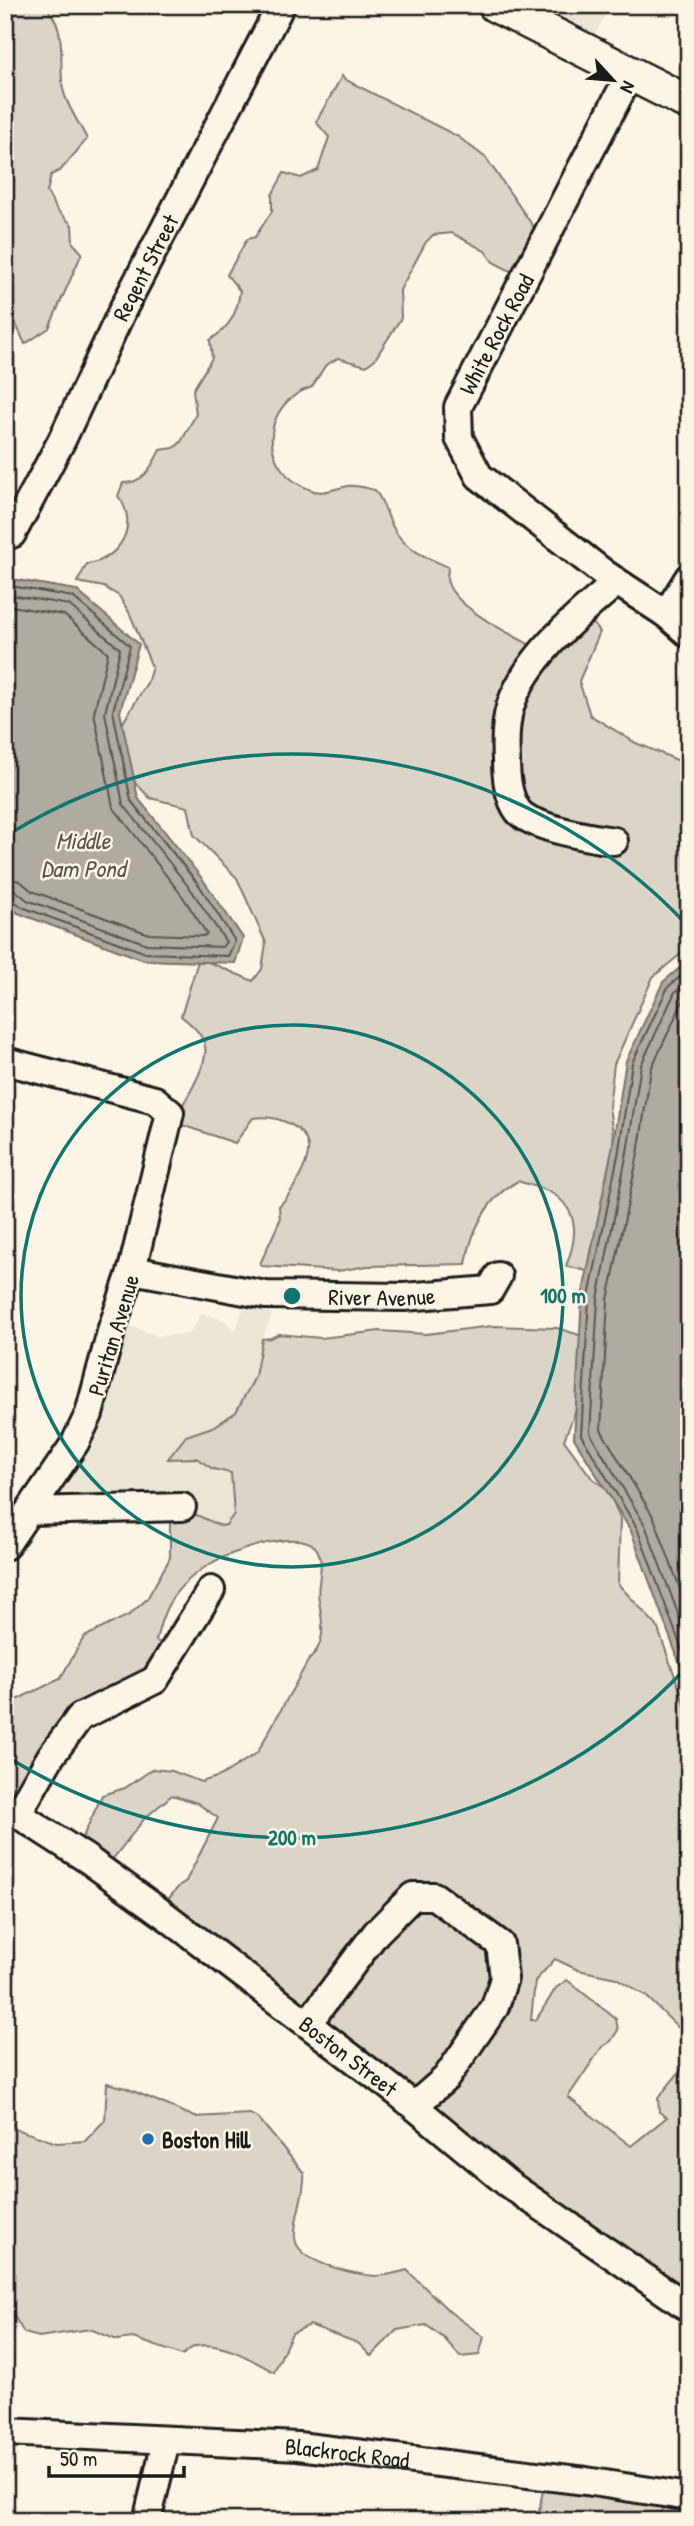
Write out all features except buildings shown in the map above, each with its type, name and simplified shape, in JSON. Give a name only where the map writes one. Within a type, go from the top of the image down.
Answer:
[{"type":"main road","points":[[495,5],[689,103]]},
{"type":"street","name":"Regent Street","points":[[12,534],[62,440],[123,309],[281,5]]},
{"type":"street","name":"White Rock Road","points":[[631,74],[458,407],[459,438],[479,476],[617,582],[666,614],[689,634]]},
{"type":"street","points":[[666,614],[689,577]]},
{"type":"street","points":[[614,841],[564,832],[536,822],[519,812],[507,783],[505,738],[510,706],[529,671],[561,629],[617,582]]},
{"type":"street","name":"Puritan Avenue","points":[[5,1061],[155,1100],[170,1113],[132,1270],[112,1328],[89,1414],[75,1443],[5,1546]]},
{"type":"street","name":"River Avenue","points":[[132,1270],[266,1295],[404,1297],[490,1290],[498,1276]]},
{"type":"street","points":[[29,1511],[182,1507]]},
{"type":"street","points":[[11,1810],[80,1717],[155,1680],[212,1590]]},
{"type":"street","name":"Boston Street","points":[[11,1810],[88,1859],[308,2023],[508,2183],[689,2308]]},
{"type":"street","points":[[308,2023],[376,1933],[413,1896],[434,1896],[500,1944],[504,1978],[495,2007],[446,2078],[415,2106]]},
{"type":"street","name":"Blackrock Road","points":[[5,2432],[298,2446],[689,2497]]},
{"type":"street","points":[[147,2521],[166,2441]]},
{"type":"shaded area","points":[[5,5],[44,5],[52,15],[60,34],[63,89],[87,139],[61,170],[51,175],[47,192],[57,210],[72,225],[73,243],[82,253],[49,328],[25,344],[16,324],[5,317]]},
{"type":"shaded area","points":[[501,5],[611,5],[586,52]]},
{"type":"shaded area","points":[[342,76],[457,136],[486,158],[544,242],[526,279],[493,262],[485,251],[452,233],[433,235],[426,242],[400,290],[401,318],[375,359],[366,366],[338,358],[325,366],[312,387],[295,396],[282,408],[274,422],[272,438],[274,454],[281,468],[294,481],[311,490],[325,491],[351,486],[375,490],[402,540],[420,554],[448,567],[448,583],[463,603],[489,622],[542,651],[585,613],[600,632],[579,681],[590,715],[636,743],[689,765],[689,947],[653,977],[614,1064],[609,1107],[619,1175],[595,1273],[566,1266],[574,1228],[573,1219],[563,1202],[547,1190],[518,1181],[498,1196],[482,1216],[472,1239],[466,1264],[367,1266],[338,1271],[262,1266],[260,1264],[280,1220],[279,1206],[294,1187],[306,1161],[308,1146],[305,1138],[294,1126],[278,1119],[253,1118],[235,1143],[170,1121],[193,1086],[205,1054],[201,1037],[181,1016],[199,958],[253,981],[262,969],[266,943],[237,878],[194,835],[188,807],[150,798],[109,755],[116,734],[147,683],[152,667],[130,614],[119,596],[104,587],[77,582],[87,564],[109,556],[123,539],[127,518],[118,496],[123,483],[142,477],[160,450],[174,448],[181,442],[196,414],[193,390],[212,358],[210,340],[227,325],[239,299],[240,291],[227,275],[247,239],[255,237],[272,211],[272,195],[284,173],[301,178],[318,170],[329,137],[316,122]]},
{"type":"shaded area","points":[[266,1307],[272,1315],[262,1339],[255,1377],[236,1412],[215,1426],[186,1437],[169,1459],[196,1458],[213,1469],[231,1473],[234,1514],[226,1526],[183,1509],[37,1502],[121,1323],[158,1336],[189,1334],[202,1313],[225,1321],[235,1332],[243,1309]]},
{"type":"shaded area","points":[[492,1326],[557,1328],[589,1338],[589,1377],[564,1440],[591,1477],[609,1491],[620,1519],[618,1584],[657,1626],[689,1716],[689,2055],[683,2032],[646,1996],[616,1978],[578,1970],[555,1959],[535,1981],[531,2020],[536,2020],[556,1988],[567,1980],[616,2019],[618,2030],[611,2041],[602,2047],[568,2097],[631,2146],[667,2117],[659,2112],[658,2098],[689,2060],[689,2310],[158,1911],[186,1881],[218,1818],[197,1803],[172,1795],[145,1818],[104,1870],[77,1850],[102,1795],[125,1788],[153,1769],[172,1771],[201,1782],[220,1776],[257,1753],[321,1640],[318,1594],[321,1561],[316,1548],[308,1542],[281,1541],[248,1548],[219,1559],[191,1578],[176,1593],[165,1612],[156,1641],[166,1645],[140,1689],[74,1733],[65,1745],[30,1821],[5,1808],[5,1738],[10,1727],[14,1701],[60,1679],[84,1637],[129,1615],[147,1599],[170,1558],[170,1511],[183,1509],[221,1526],[226,1525],[234,1514],[231,1473],[213,1469],[196,1458],[168,1459],[186,1436],[215,1426],[236,1412],[255,1377],[262,1339],[279,1334],[321,1338],[380,1331],[426,1334]]},
{"type":"shaded area","points":[[107,2083],[126,2088],[195,2117],[250,2114],[259,2119],[304,2173],[295,2230],[298,2247],[305,2254],[328,2266],[354,2273],[379,2276],[407,2270],[450,2312],[484,2337],[479,2355],[460,2357],[445,2339],[426,2325],[397,2330],[371,2356],[358,2343],[310,2325],[292,2333],[274,2372],[216,2346],[196,2346],[182,2355],[133,2338],[117,2340],[90,2329],[39,2337],[24,2333],[5,2301],[5,2110],[15,2129],[57,2143],[85,2141],[105,2120]]},
{"type":"shaded area","points":[[546,2475],[669,2497],[656,2521],[537,2521]]},
{"type":"water","name":"Middle Dam Pond","points":[[5,578],[76,590],[139,644],[120,712],[138,798],[204,881],[243,938],[235,963],[144,960],[18,913],[5,902]]},
{"type":"water","points":[[689,960],[689,1689],[631,1531],[574,1438],[582,1297],[612,1149],[626,1061],[663,982]]},
{"type":"place","name":"Boston Hill","points":[[148,2139]]}]
